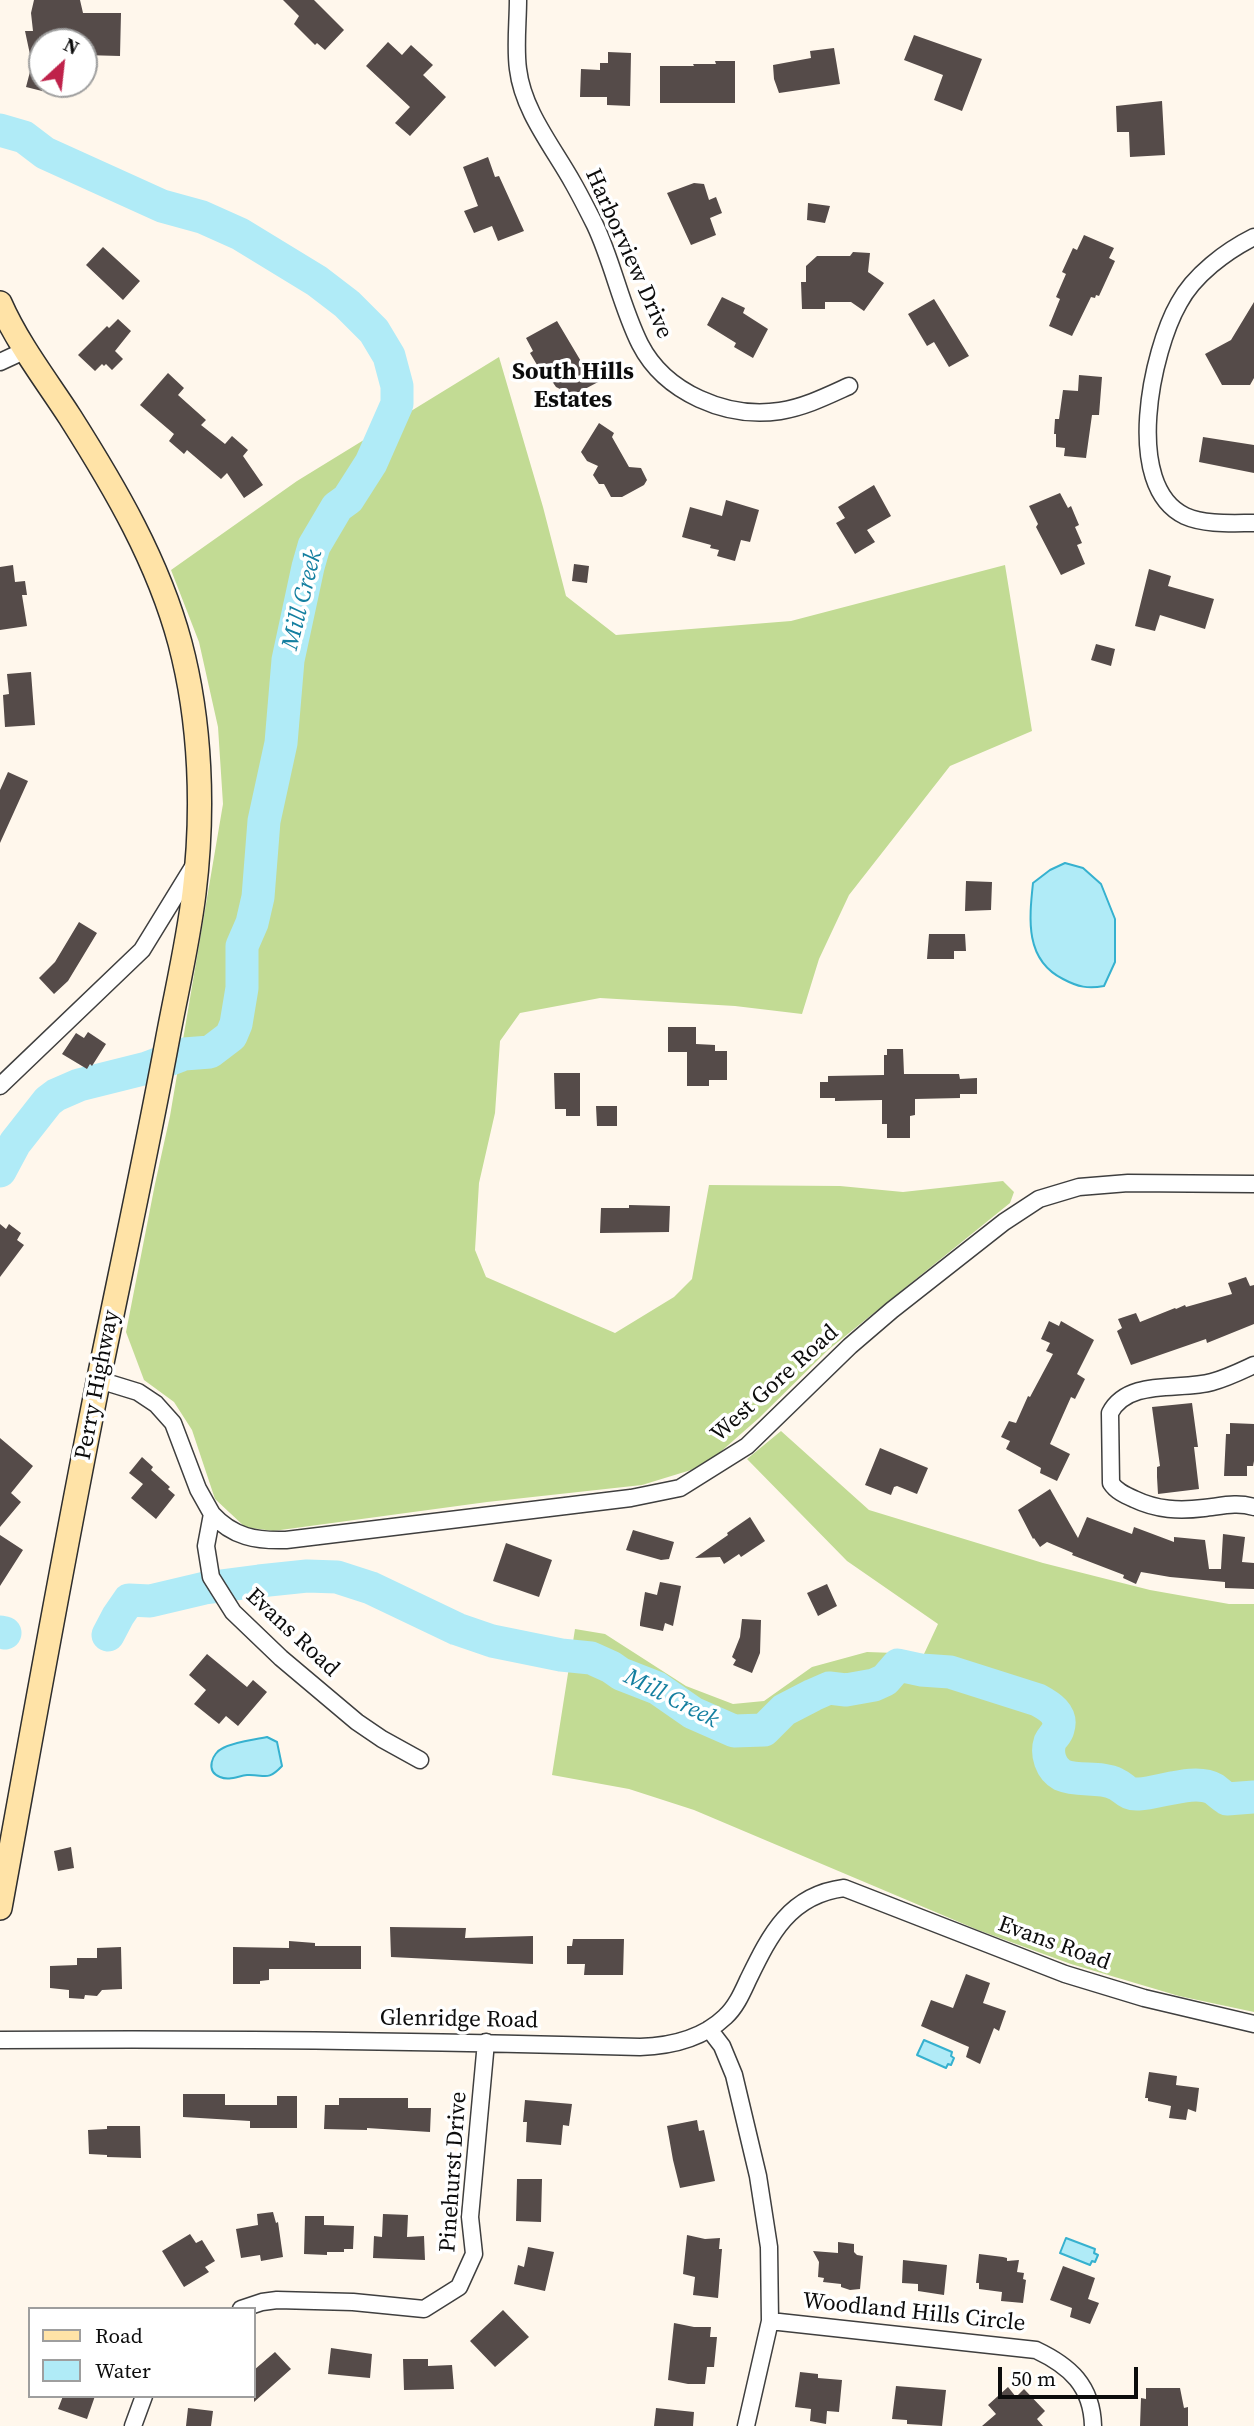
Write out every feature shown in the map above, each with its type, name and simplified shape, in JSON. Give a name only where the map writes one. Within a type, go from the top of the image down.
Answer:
[{"type":"main road","name":"Perry Highway","points":[[0,303],[26,351],[90,449],[155,568],[169,605],[187,678],[197,744],[199,791],[194,896],[154,1113],[99,1380],[0,1908]]},
{"type":"street","name":"Harborview Drive","points":[[518,0],[518,69],[531,113],[586,208],[601,239],[641,346],[659,369],[676,386],[699,399],[756,412],[779,411],[810,404],[849,386]]},
{"type":"street","points":[[1254,237],[1217,261],[1180,301],[1168,324],[1160,350],[1149,405],[1147,436],[1148,457],[1155,483],[1169,502],[1184,515],[1202,520],[1254,523]]},
{"type":"street","points":[[0,362],[26,351]]},
{"type":"street","points":[[0,1086],[142,950],[196,862]]},
{"type":"street","name":"West Gore Road","points":[[212,1514],[231,1532],[254,1538],[286,1540],[631,1498],[680,1488],[747,1446],[850,1346],[892,1310],[1004,1222],[1039,1199],[1079,1187],[1128,1183],[1254,1184]]},
{"type":"street","points":[[1254,1365],[1211,1383],[1154,1388],[1130,1394],[1121,1399],[1110,1413],[1111,1483],[1122,1493],[1163,1510],[1205,1508],[1223,1504],[1254,1507]]},
{"type":"street","points":[[99,1380],[138,1392],[165,1412],[179,1437],[198,1489],[212,1514]]},
{"type":"street","name":"Evans Road","points":[[212,1514],[206,1546],[211,1577],[233,1612],[281,1658],[357,1722],[420,1760]]},
{"type":"street","name":"Evans Road","points":[[844,1888],[1065,1975],[1144,1998],[1254,2024]]},
{"type":"street","name":"Glenridge Road","points":[[0,2040],[486,2042],[652,2046],[687,2040],[726,2017],[737,2002],[780,1922],[814,1896],[844,1888]]},
{"type":"street","name":"Woodland Hills Circle","points":[[709,2029],[722,2046],[732,2068],[752,2144],[769,2248],[770,2321],[746,2426]]},
{"type":"street","name":"Pinehurst Drive","points":[[247,2307],[277,2301],[354,2302],[424,2309],[459,2287],[474,2254],[470,2217],[486,2042]]},
{"type":"street","name":"Woodland Hills Circle","points":[[770,2321],[1036,2350],[1057,2360],[1074,2374],[1089,2401],[1093,2426]]},
{"type":"street","points":[[134,2426],[143,2398]]},
{"type":"green space","points":[[499,357],[566,596],[616,635],[791,621],[1005,565],[1032,731],[950,766],[849,895],[819,959],[802,1014],[735,1006],[600,998],[520,1013],[500,1041],[495,1113],[479,1183],[475,1250],[486,1277],[615,1333],[674,1297],[692,1279],[709,1185],[840,1186],[903,1192],[1003,1181],[1014,1192],[1010,1203],[828,1350],[717,1455],[691,1470],[642,1485],[487,1502],[273,1531],[245,1527],[215,1499],[192,1430],[174,1402],[144,1380],[126,1332],[170,1116],[223,804],[218,727],[199,642],[171,570],[297,481]]},
{"type":"green space","points":[[781,1431],[869,1510],[1043,1563],[1150,1590],[1229,1604],[1254,1604],[1254,2012],[1179,1996],[1071,1964],[978,1930],[694,1810],[629,1789],[552,1775],[575,1629],[605,1634],[686,1686],[733,1704],[764,1701],[812,1667],[867,1652],[924,1654],[938,1624],[847,1561],[747,1459]]},
{"type":"water","points":[[1065,863],[1083,868],[1101,884],[1115,919],[1115,962],[1104,986],[1083,987],[1051,971],[1042,961],[1032,938],[1033,883]]},
{"type":"water","points":[[267,1737],[277,1742],[282,1766],[273,1774],[227,1779],[215,1774],[211,1767],[219,1750],[239,1742]]},
{"type":"water","points":[[924,2040],[952,2052],[951,2056],[954,2058],[951,2065],[948,2064],[946,2068],[917,2055]]},
{"type":"water","points":[[1066,2238],[1095,2249],[1094,2253],[1098,2255],[1095,2262],[1092,2261],[1090,2265],[1060,2253]]},
{"type":"building","points":[[34,0],[80,0],[83,13],[121,13],[120,56],[98,55],[98,28],[33,28],[31,13]]},
{"type":"building","points":[[283,0],[314,0],[344,30],[325,50],[317,43],[315,45],[294,24],[299,16]]},
{"type":"building","points":[[914,35],[982,59],[962,111],[934,100],[943,75],[904,60]]},
{"type":"building","points":[[388,42],[402,55],[411,45],[433,65],[423,75],[446,97],[410,136],[395,123],[410,107],[366,66]]},
{"type":"building","points":[[834,48],[840,84],[779,93],[773,65],[811,58],[810,51]]},
{"type":"building","points":[[608,52],[631,53],[630,106],[607,105],[607,97],[580,97],[581,69],[600,70],[600,63],[608,63]]},
{"type":"building","points":[[715,61],[735,61],[735,103],[660,103],[660,66],[716,64]]},
{"type":"building","points":[[1162,101],[1165,155],[1130,157],[1129,132],[1117,132],[1116,106]]},
{"type":"building","points":[[488,157],[495,177],[499,176],[524,231],[498,241],[492,226],[474,233],[464,211],[478,206],[463,167]]},
{"type":"building","points":[[694,183],[704,184],[709,200],[716,197],[722,213],[710,218],[716,235],[691,245],[667,193]]},
{"type":"building","points":[[808,203],[830,206],[825,223],[807,220]]},
{"type":"building","points":[[1084,235],[1114,248],[1109,258],[1115,261],[1099,296],[1091,297],[1072,336],[1049,326],[1060,299],[1056,297],[1066,274],[1062,272],[1073,248],[1077,250]]},
{"type":"building","points":[[103,247],[140,281],[123,300],[86,265]]},
{"type":"building","points":[[853,252],[870,253],[868,272],[884,283],[864,311],[851,302],[825,302],[825,309],[802,309],[801,282],[806,282],[806,266],[817,256],[850,256]]},
{"type":"building","points":[[722,297],[745,308],[743,313],[768,329],[753,358],[734,347],[736,343],[707,325]]},
{"type":"building","points":[[934,299],[969,356],[949,367],[934,342],[927,346],[908,314]]},
{"type":"building","points":[[1254,302],[1254,378],[1250,385],[1222,385],[1205,354],[1231,340]]},
{"type":"building","points":[[118,319],[131,331],[115,351],[123,359],[112,370],[102,364],[95,371],[78,355],[107,326],[109,328]]},
{"type":"building","points":[[557,321],[582,363],[588,360],[600,381],[568,398],[564,391],[556,387],[543,368],[540,370],[530,353],[533,351],[526,338]]},
{"type":"building","points":[[168,373],[184,388],[178,395],[206,420],[201,425],[225,444],[232,436],[248,450],[243,456],[263,485],[244,498],[227,473],[221,479],[187,450],[184,454],[169,441],[174,434],[140,405]]},
{"type":"building","points":[[1079,375],[1102,377],[1099,415],[1092,415],[1086,458],[1064,456],[1065,448],[1056,447],[1054,434],[1063,390],[1078,391]]},
{"type":"building","points":[[599,423],[614,433],[612,437],[629,467],[641,468],[647,480],[644,485],[622,497],[611,497],[604,484],[599,484],[593,475],[598,466],[587,461],[581,452]]},
{"type":"building","points":[[1203,437],[1254,445],[1254,473],[1199,462]]},
{"type":"building","points":[[874,485],[891,516],[867,530],[875,542],[855,554],[836,523],[845,518],[838,507]]},
{"type":"building","points":[[1060,493],[1068,508],[1071,506],[1079,525],[1075,527],[1082,543],[1077,545],[1085,564],[1061,575],[1036,527],[1038,524],[1029,506]]},
{"type":"building","points":[[726,500],[759,510],[750,542],[741,540],[735,561],[717,556],[719,550],[710,548],[711,545],[682,537],[690,507],[722,516]]},
{"type":"building","points":[[574,564],[589,566],[587,583],[572,581]]},
{"type":"building","points":[[13,565],[15,582],[25,581],[27,595],[22,595],[27,626],[0,630],[0,567]]},
{"type":"building","points":[[1149,569],[1171,576],[1168,586],[1214,599],[1205,629],[1160,615],[1155,631],[1135,626]]},
{"type":"building","points":[[1096,644],[1115,649],[1111,666],[1091,660]]},
{"type":"building","points":[[31,672],[35,725],[5,727],[3,695],[9,694],[7,674]]},
{"type":"building","points":[[8,772],[28,781],[0,843],[0,790]]},
{"type":"building","points":[[966,881],[992,882],[991,910],[965,911]]},
{"type":"building","points":[[79,922],[97,933],[68,981],[54,994],[39,978],[55,962]]},
{"type":"building","points":[[929,934],[965,934],[966,951],[954,951],[954,959],[927,959]]},
{"type":"building","points":[[668,1027],[696,1027],[696,1044],[715,1045],[715,1051],[727,1051],[727,1080],[709,1080],[709,1086],[687,1086],[687,1052],[668,1052]]},
{"type":"building","points":[[88,1032],[106,1044],[92,1066],[90,1064],[87,1069],[62,1054],[76,1033],[84,1038]]},
{"type":"building","points":[[887,1049],[903,1049],[904,1074],[959,1074],[960,1079],[977,1078],[977,1094],[960,1094],[960,1098],[915,1099],[915,1115],[910,1116],[910,1138],[887,1138],[887,1124],[882,1124],[882,1100],[835,1101],[835,1098],[820,1098],[820,1082],[828,1082],[828,1076],[884,1075],[884,1055],[887,1055]]},
{"type":"building","points":[[554,1073],[580,1073],[580,1116],[566,1116],[566,1109],[555,1109]]},
{"type":"building","points":[[596,1106],[617,1106],[617,1126],[597,1126]]},
{"type":"building","points":[[629,1205],[670,1206],[669,1232],[600,1233],[601,1208],[629,1208]]},
{"type":"building","points":[[0,1224],[6,1229],[9,1224],[21,1233],[17,1240],[24,1245],[0,1277]]},
{"type":"building","points":[[1246,1277],[1250,1286],[1254,1285],[1254,1324],[1207,1343],[1206,1339],[1131,1365],[1117,1331],[1122,1328],[1118,1319],[1136,1313],[1140,1322],[1175,1308],[1232,1294],[1228,1283]]},
{"type":"building","points":[[1049,1321],[1059,1326],[1061,1321],[1094,1340],[1077,1374],[1085,1379],[1075,1399],[1071,1397],[1050,1444],[1070,1454],[1057,1481],[1040,1473],[1041,1468],[1006,1449],[1010,1441],[1001,1437],[1009,1421],[1016,1423],[1028,1396],[1030,1397],[1053,1354],[1046,1351],[1050,1343],[1041,1339]]},
{"type":"building","points":[[1192,1403],[1198,1447],[1194,1447],[1199,1489],[1158,1494],[1157,1467],[1160,1466],[1152,1407]]},
{"type":"building","points":[[1230,1423],[1254,1424],[1254,1461],[1253,1466],[1247,1466],[1247,1476],[1224,1476],[1226,1434],[1230,1434]]},
{"type":"building","points":[[0,1438],[33,1466],[11,1493],[21,1502],[0,1527]]},
{"type":"building","points":[[880,1448],[928,1468],[917,1494],[897,1486],[891,1495],[865,1485]]},
{"type":"building","points":[[142,1457],[175,1495],[156,1519],[131,1498],[143,1484],[129,1473]]},
{"type":"building","points":[[1050,1489],[1078,1538],[1087,1517],[1132,1534],[1134,1527],[1174,1542],[1174,1537],[1205,1540],[1209,1569],[1221,1569],[1223,1534],[1245,1537],[1242,1562],[1254,1563],[1254,1589],[1225,1588],[1225,1582],[1141,1572],[1136,1584],[1123,1578],[1124,1575],[1072,1555],[1073,1553],[1047,1542],[1040,1547],[1018,1510]]},
{"type":"building","points":[[750,1517],[765,1541],[741,1557],[739,1554],[724,1564],[720,1557],[695,1558],[728,1535],[727,1533]]},
{"type":"building","points":[[633,1530],[674,1542],[669,1559],[661,1560],[626,1550]]},
{"type":"building","points":[[0,1535],[23,1550],[0,1586]]},
{"type":"building","points":[[506,1543],[552,1560],[539,1597],[493,1581]]},
{"type":"building","points":[[660,1582],[681,1586],[673,1626],[665,1623],[663,1631],[640,1626],[645,1592],[657,1595]]},
{"type":"building","points":[[827,1584],[837,1606],[818,1616],[807,1593]]},
{"type":"building","points":[[742,1619],[761,1620],[760,1653],[752,1673],[733,1665],[736,1660],[732,1657],[740,1637]]},
{"type":"building","points":[[207,1654],[247,1687],[253,1680],[267,1692],[238,1726],[226,1716],[219,1724],[194,1704],[206,1690],[189,1675]]},
{"type":"building","points":[[71,1847],[74,1868],[58,1871],[54,1851]]},
{"type":"building","points":[[390,1927],[466,1928],[465,1938],[533,1936],[533,1964],[391,1957]]},
{"type":"building","points":[[573,1939],[624,1939],[623,1975],[584,1975],[585,1964],[567,1964],[567,1946],[572,1946]]},
{"type":"building","points":[[289,1941],[315,1943],[315,1946],[361,1946],[361,1969],[269,1969],[269,1980],[260,1981],[260,1984],[233,1984],[233,1947],[289,1948]]},
{"type":"building","points":[[121,1947],[122,1989],[102,1990],[97,1996],[85,1995],[84,1999],[69,1998],[69,1990],[50,1988],[50,1966],[77,1965],[77,1958],[97,1958],[97,1948]]},
{"type":"building","points":[[966,1974],[990,1983],[983,2003],[1006,2011],[999,2031],[994,2028],[980,2064],[966,2057],[969,2047],[921,2026],[931,2000],[953,2008]]},
{"type":"building","points":[[1149,2072],[1177,2076],[1176,2085],[1199,2088],[1196,2112],[1188,2109],[1186,2120],[1169,2118],[1171,2106],[1148,2101],[1148,2098],[1145,2098]]},
{"type":"building","points":[[183,2094],[225,2094],[225,2105],[277,2105],[277,2096],[297,2096],[297,2128],[250,2128],[250,2121],[183,2117]]},
{"type":"building","points":[[339,2098],[408,2098],[408,2108],[431,2108],[430,2132],[367,2128],[324,2129],[325,2105],[339,2105]]},
{"type":"building","points":[[525,2100],[572,2104],[569,2126],[563,2125],[561,2145],[526,2142],[527,2122],[523,2122]]},
{"type":"building","points":[[697,2120],[699,2131],[704,2130],[715,2181],[680,2188],[667,2126]]},
{"type":"building","points":[[107,2126],[140,2126],[141,2158],[89,2154],[88,2130],[107,2129]]},
{"type":"building","points":[[517,2179],[542,2179],[541,2222],[516,2221]]},
{"type":"building","points":[[273,2212],[276,2223],[278,2222],[283,2257],[261,2261],[260,2255],[241,2258],[236,2229],[258,2225],[257,2214]]},
{"type":"building","points":[[383,2214],[408,2215],[407,2237],[424,2236],[425,2260],[373,2258],[374,2236],[382,2237]]},
{"type":"building","points":[[305,2216],[324,2216],[324,2225],[354,2226],[353,2249],[327,2252],[327,2255],[304,2254]]},
{"type":"building","points":[[190,2234],[196,2243],[202,2240],[215,2261],[205,2267],[209,2272],[184,2287],[162,2251]]},
{"type":"building","points":[[687,2235],[705,2239],[720,2238],[719,2249],[722,2249],[718,2298],[693,2295],[695,2277],[683,2274]]},
{"type":"building","points":[[838,2242],[854,2244],[854,2252],[863,2256],[860,2289],[850,2290],[841,2287],[841,2284],[823,2282],[824,2278],[818,2277],[819,2262],[813,2251],[838,2253]]},
{"type":"building","points":[[528,2247],[554,2252],[545,2291],[514,2284],[518,2265],[524,2267]]},
{"type":"building","points":[[979,2254],[1007,2258],[1007,2261],[1019,2260],[1017,2272],[1024,2273],[1023,2279],[1026,2280],[1023,2303],[1001,2301],[1002,2292],[979,2289],[979,2283],[976,2283]]},
{"type":"building","points":[[903,2260],[947,2265],[944,2295],[918,2291],[918,2284],[902,2283]]},
{"type":"building","points":[[1063,2266],[1095,2278],[1088,2299],[1099,2303],[1090,2324],[1070,2317],[1072,2308],[1050,2300]]},
{"type":"building","points":[[503,2310],[529,2337],[495,2367],[470,2341]]},
{"type":"building","points":[[674,2323],[711,2327],[710,2337],[717,2337],[714,2367],[707,2367],[705,2384],[668,2380]]},
{"type":"building","points":[[331,2348],[372,2354],[370,2378],[328,2374]]},
{"type":"building","points":[[275,2352],[291,2369],[254,2402],[256,2368]]},
{"type":"building","points":[[403,2359],[428,2359],[428,2366],[452,2365],[454,2389],[404,2390]]},
{"type":"building","points":[[800,2372],[818,2374],[818,2378],[842,2380],[839,2412],[827,2411],[826,2424],[810,2421],[811,2409],[795,2407]]},
{"type":"building","points":[[896,2386],[946,2390],[942,2426],[907,2424],[907,2420],[892,2419]]},
{"type":"building","points":[[1008,2387],[1016,2397],[1024,2389],[1045,2411],[1037,2419],[1043,2426],[982,2426],[996,2414],[988,2405]]},
{"type":"building","points":[[1146,2388],[1180,2388],[1184,2408],[1188,2407],[1188,2426],[1140,2426],[1141,2398],[1146,2399]]},
{"type":"building","points":[[62,2398],[94,2398],[87,2419],[58,2409]]},
{"type":"building","points":[[188,2408],[213,2411],[211,2426],[186,2426]]},
{"type":"building","points":[[656,2408],[694,2412],[693,2426],[654,2426]]},
{"type":"waterway","name":"Mill Creek","points":[[0,130],[24,137],[45,153],[162,206],[202,217],[240,234],[317,281],[347,304],[374,331],[389,356],[397,386],[397,404],[371,463],[348,499],[337,507],[314,546],[308,567],[288,660],[281,743],[264,821],[258,897],[252,923],[242,946],[242,988],[236,1024],[231,1036],[210,1052],[184,1054],[147,1068],[79,1085],[56,1095],[48,1101],[15,1143],[0,1171]]},
{"type":"waterway","name":"Mill Creek","points":[[108,1635],[129,1600],[150,1601],[205,1588],[259,1581],[307,1576],[337,1577],[371,1588],[457,1629],[492,1641],[561,1655],[591,1658],[621,1674],[657,1688],[693,1713],[734,1731],[764,1730],[784,1710],[813,1695],[829,1688],[846,1690],[874,1685],[885,1680],[898,1665],[950,1672],[1038,1700],[1046,1705],[1059,1719],[1049,1751],[1052,1765],[1062,1775],[1110,1782],[1135,1794],[1197,1785],[1214,1789],[1227,1799],[1254,1797]]},
{"type":"waterway","name":"Mill Creek","points":[[0,1632],[5,1633]]},
{"type":"district","name":"South Hills Estates","points":[[573,387]]}]
